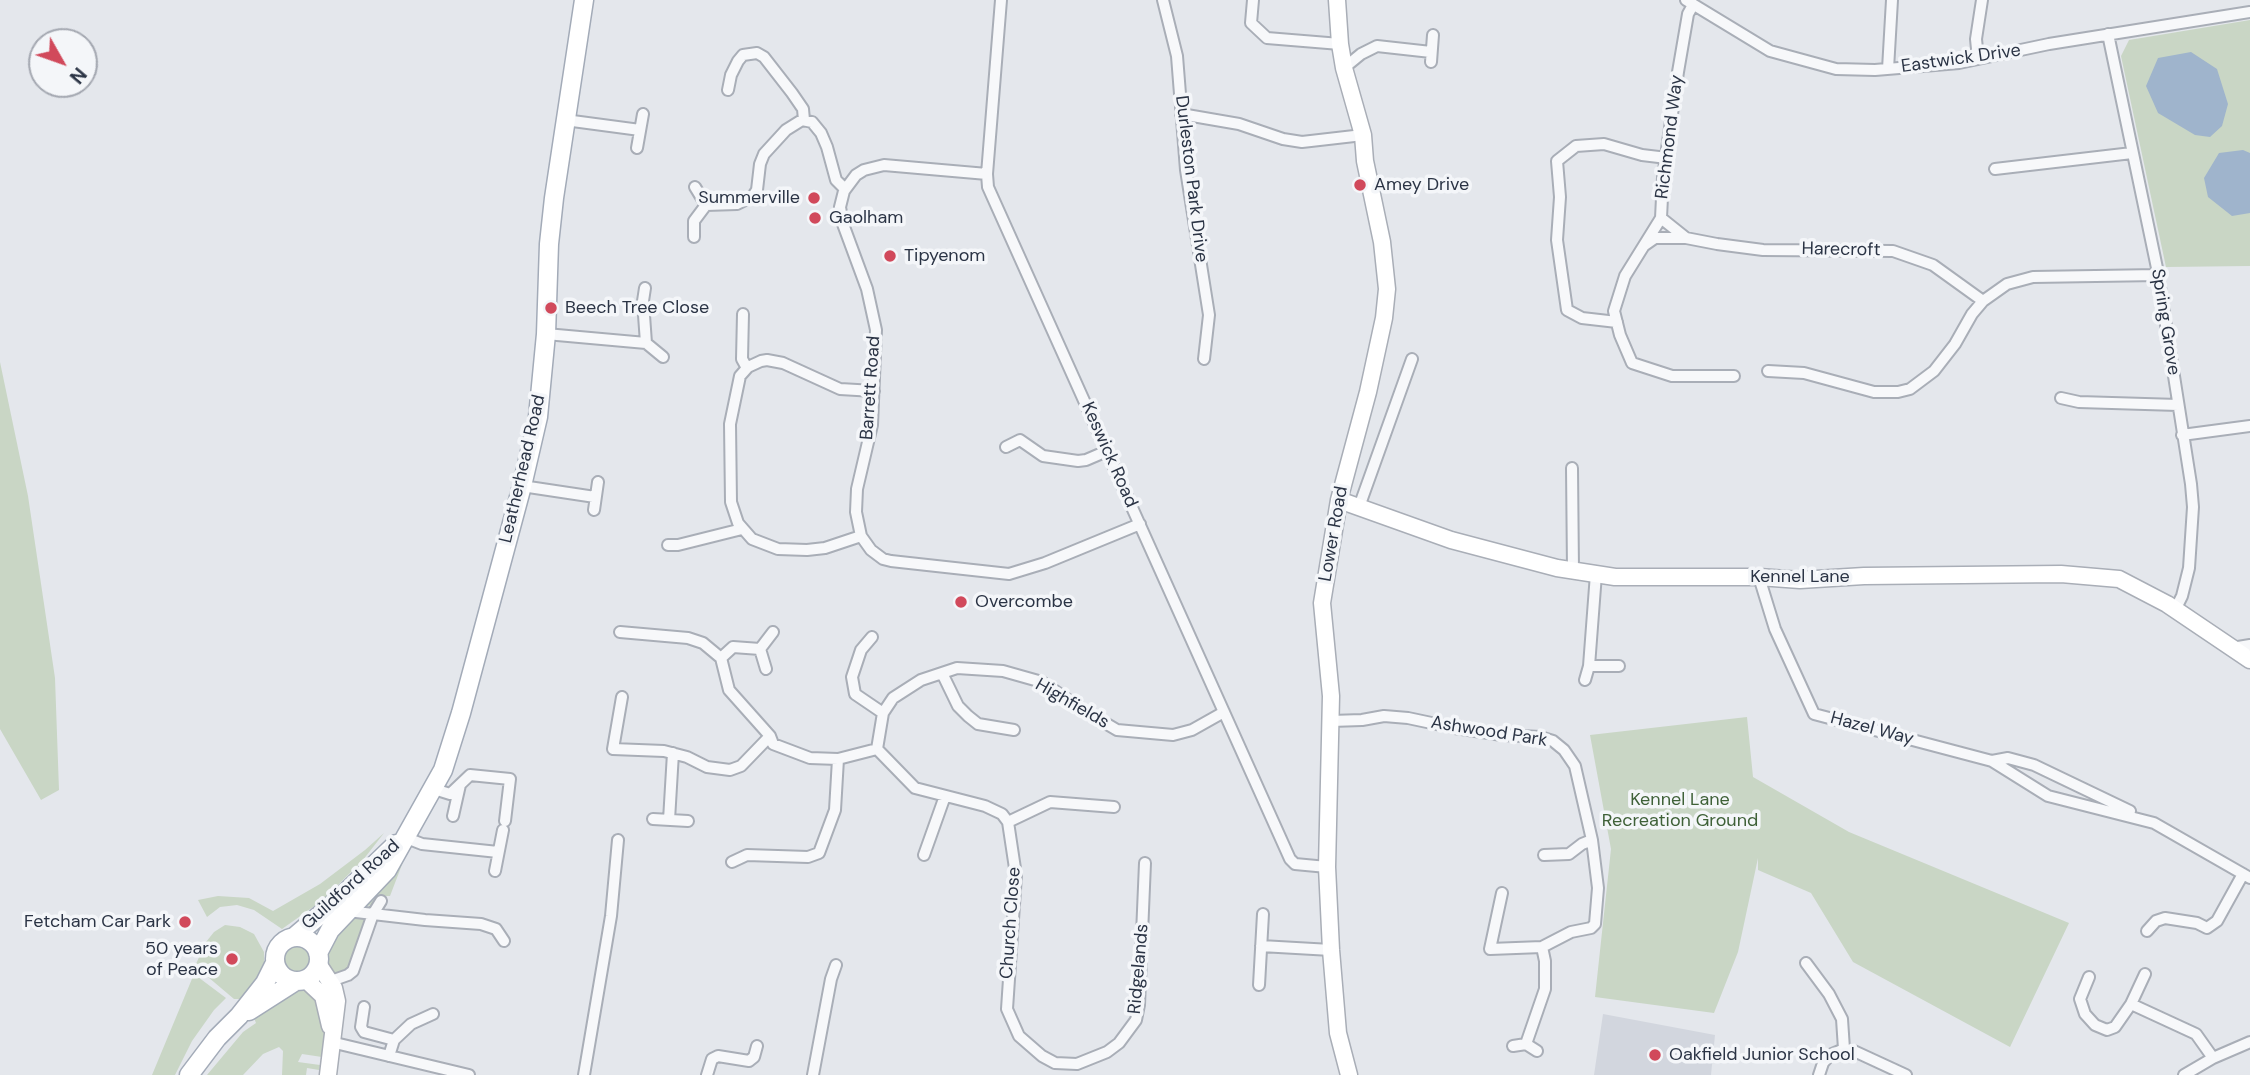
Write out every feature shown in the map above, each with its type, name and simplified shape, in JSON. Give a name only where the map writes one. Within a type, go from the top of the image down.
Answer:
[{"type":"main road","name":"Leatherhead Road","points":[[404,837],[443,770],[461,713],[538,417],[546,334],[549,244],[584,0]]},
{"type":"main road","name":"Guildford Road","points":[[319,959],[330,930],[387,870],[404,837]]},
{"type":"main road","name":"Guildford Road","points":[[294,937],[404,837]]},
{"type":"main road","points":[[189,1075],[265,983],[275,963],[275,953],[279,945],[294,937],[309,940],[319,959],[312,976],[239,1016]]},
{"type":"main road","points":[[275,963],[282,976],[301,981]]},
{"type":"street","name":"Keswick Road","points":[[1001,0],[988,187],[1292,862],[1327,867]]},
{"type":"street","name":"Durleston Park Drive","points":[[1163,0],[1175,40],[1188,192],[1209,315],[1204,359]]},
{"type":"street","points":[[1253,0],[1251,23],[1267,38],[1340,44]]},
{"type":"street","name":"Lower Road","points":[[1337,0],[1344,68],[1363,135],[1365,161],[1385,262],[1385,307],[1368,392],[1339,500],[1322,603],[1330,675],[1327,867],[1331,950],[1338,1033],[1349,1075]]},
{"type":"street","points":[[1888,69],[1892,0]]},
{"type":"street","points":[[1978,59],[1976,39],[1982,0]]},
{"type":"street","name":"Eastwick Drive","points":[[1689,2],[1770,51],[1836,69],[1888,69],[1978,59],[2108,34],[2250,12]]},
{"type":"street","name":"Richmond Way","points":[[1689,2],[1661,218],[1625,276],[1614,311],[1620,335],[1632,363],[1672,376],[1734,376]]},
{"type":"street","points":[[1344,68],[1361,54],[1377,46],[1431,57],[1433,34]]},
{"type":"street","name":"Spring Grove","points":[[2108,34],[2158,275],[2191,484],[2192,546],[2182,596],[2175,610]]},
{"type":"street","points":[[728,90],[738,61],[743,55],[757,53],[764,57],[792,93],[803,109],[804,120]]},
{"type":"street","points":[[637,148],[643,114]]},
{"type":"street","points":[[1181,114],[1239,124],[1283,139],[1302,142],[1363,135]]},
{"type":"street","points":[[565,120],[640,130]]},
{"type":"street","points":[[706,205],[743,203],[753,197],[764,155],[786,130],[804,120],[812,122],[821,133],[836,180],[845,189],[856,175],[864,170],[884,165],[987,174]]},
{"type":"street","points":[[1618,321],[1582,318],[1567,310],[1557,240],[1560,197],[1557,161],[1576,146],[1604,144],[1642,155],[1667,158]]},
{"type":"street","points":[[1995,169],[2132,153]]},
{"type":"street","points":[[695,187],[706,205]]},
{"type":"street","name":"Barrett Road","points":[[845,189],[840,207],[843,224],[867,289],[875,323],[870,438],[857,489],[856,512],[861,536]]},
{"type":"street","points":[[691,233],[694,221],[706,205]]},
{"type":"street","name":"Harecroft","points":[[1661,218],[1686,238]]},
{"type":"street","name":"Harecroft","points":[[1643,246],[1655,238],[1686,238],[1763,250],[1892,251],[1933,265],[1983,301]]},
{"type":"street","points":[[1768,371],[1804,373],[1874,392],[1898,392],[1910,388],[1928,376],[1946,358],[1972,314],[1983,301],[2007,284],[2033,276],[2158,275]]},
{"type":"street","points":[[645,288],[643,301],[646,343]]},
{"type":"street","points":[[743,314],[737,330],[742,359],[747,368]]},
{"type":"street","points":[[546,334],[646,343],[663,356]]},
{"type":"street","points":[[1359,507],[1412,359]]},
{"type":"street","points":[[874,391],[835,387],[776,360],[761,361],[747,368],[738,381],[730,424],[731,502],[735,518],[742,529],[761,545],[794,551],[823,549],[861,536],[871,550],[883,559],[931,560],[1009,574],[1045,563],[1140,524]]},
{"type":"street","points":[[2061,398],[2079,402],[2178,405]]},
{"type":"street","points":[[2182,435],[2250,426]]},
{"type":"street","points":[[1006,447],[1016,438],[1038,454],[1057,459],[1086,460],[1107,451]]},
{"type":"street","points":[[1572,468],[1573,570]]},
{"type":"street","points":[[594,510],[598,482]]},
{"type":"street","points":[[522,486],[595,497]]},
{"type":"street","name":"Kennel Lane","points":[[1339,500],[1451,540],[1573,570],[1615,577],[1759,577],[1800,580],[1864,576],[2072,575],[2119,579],[2175,610],[2250,660]]},
{"type":"street","points":[[668,545],[678,545],[742,529]]},
{"type":"street","points":[[1585,680],[1589,666],[1596,574]]},
{"type":"street","name":"Hazel Way","points":[[1759,577],[1775,629],[1814,714],[1992,761],[2048,796],[2154,824]]},
{"type":"street","points":[[620,632],[688,638],[704,643],[721,658],[729,690],[770,736],[773,744],[810,758],[838,759],[877,749]]},
{"type":"street","points":[[760,649],[773,632]]},
{"type":"street","points":[[872,637],[861,650],[852,677],[855,694],[883,713],[877,749]]},
{"type":"street","points":[[2232,648],[2250,645]]},
{"type":"street","points":[[721,658],[733,647],[760,649]]},
{"type":"street","points":[[760,649],[766,669]]},
{"type":"street","points":[[1589,666],[1619,666]]},
{"type":"street","name":"Highfields","points":[[883,713],[901,691],[921,680],[957,668],[1003,671],[1042,682],[1117,730],[1173,735],[1192,730],[1224,712]]},
{"type":"street","points":[[942,673],[958,706],[978,724],[1014,730]]},
{"type":"street","points":[[622,697],[613,749],[673,753],[707,767],[730,770],[741,766],[770,736]]},
{"type":"street","name":"Ashwood Park","points":[[1331,721],[1396,717],[1455,728],[1540,737],[1553,741],[1564,750],[1575,766],[1592,840],[1598,874],[1595,924],[1591,928],[1571,932],[1542,947],[1490,949],[1502,892]]},
{"type":"street","points":[[877,749],[915,788],[985,806],[1002,814],[1008,822],[1050,802],[1114,807]]},
{"type":"street","points":[[669,820],[673,753]]},
{"type":"street","name":"Hazel Way","points":[[1992,761],[2008,758],[2034,765],[2154,824],[2246,876]]},
{"type":"street","points":[[732,862],[747,855],[808,857],[819,853],[835,810],[838,759]]},
{"type":"street","points":[[434,789],[450,794],[470,775],[510,779],[495,871]]},
{"type":"street","points":[[453,816],[461,783]]},
{"type":"street","points":[[924,855],[945,796]]},
{"type":"street","points":[[653,819],[688,821]]},
{"type":"street","name":"Church Close","points":[[1008,822],[1016,875],[1007,1009],[1019,1036],[1055,1063]]},
{"type":"street","points":[[404,837],[422,844],[498,852]]},
{"type":"street","points":[[1544,855],[1569,854],[1592,840]]},
{"type":"street","points":[[584,1075],[611,916],[618,841]]},
{"type":"street","name":"Ridgelands","points":[[1055,1063],[1077,1064],[1107,1052],[1119,1043],[1136,1020],[1139,1005],[1145,863]]},
{"type":"street","points":[[2147,931],[2156,921],[2165,918],[2197,923],[2207,928],[2217,921],[2246,876]]},
{"type":"street","name":"Guildford Road","points":[[331,981],[353,971],[373,914],[381,901]]},
{"type":"street","name":"Guildford Road","points":[[348,911],[373,914]]},
{"type":"street","points":[[373,914],[481,923],[496,929],[504,941]]},
{"type":"street","points":[[1259,985],[1263,914]]},
{"type":"street","points":[[1261,946],[1331,950]]},
{"type":"street","points":[[1526,1044],[1545,989],[1542,947]]},
{"type":"street","points":[[319,959],[336,995],[337,1009],[328,1075]]},
{"type":"street","points":[[1806,963],[1829,994],[1842,1019],[1844,1049]]},
{"type":"street","points":[[813,1075],[836,965]]},
{"type":"street","points":[[2089,977],[2080,999],[2085,1014],[2095,1025],[2107,1030],[2115,1027],[2131,1004],[2145,974]]},
{"type":"street","points":[[301,981],[317,988],[326,1004],[331,1042]]},
{"type":"street","points":[[2131,1004],[2196,1034],[2213,1058]]},
{"type":"street","points":[[365,1007],[361,1027],[364,1032],[394,1040]]},
{"type":"street","points":[[389,1056],[394,1040],[411,1024],[433,1014]]},
{"type":"street","points":[[331,1042],[469,1075]]},
{"type":"street","points":[[2184,1075],[2213,1058],[2250,1042]]},
{"type":"street","points":[[1513,1046],[1526,1044],[1537,1051]]},
{"type":"street","points":[[708,1075],[712,1059],[718,1056],[741,1062],[750,1061],[757,1046]]},
{"type":"street","points":[[1819,1075],[1823,1063],[1830,1055],[1844,1049],[1906,1075]]},
{"type":"street","points":[[1053,1075],[1055,1063]]},
{"type":"shaded area","name":"Oakfield Junior School","points":[[1603,1014],[1715,1035],[1711,1075],[1594,1075]]},
{"type":"green space","points":[[2250,20],[2250,266],[2166,267],[2121,56],[2129,40]]},
{"type":"green space","points":[[0,362],[28,496],[55,678],[59,790],[41,800],[0,729]]},
{"type":"green space","name":"Kennel Lane Recreation Ground","points":[[1747,717],[1753,777],[1849,832],[2069,923],[2010,1047],[1853,962],[1811,893],[1758,870],[1758,858],[1738,952],[1714,1013],[1595,997],[1611,849],[1590,735]]},
{"type":"green space","points":[[384,833],[363,860],[323,900],[282,929],[254,910],[237,905],[220,907],[207,917],[198,900],[218,896],[249,898],[273,911],[320,884]]},
{"type":"green space","points":[[403,862],[390,896],[380,896],[371,905],[359,909],[397,863]]},
{"type":"green space","points":[[363,916],[366,921],[348,969],[335,977],[324,963],[325,953],[350,917]]},
{"type":"green space","points":[[225,925],[240,927],[254,934],[264,952],[260,980],[241,999],[234,999],[195,966],[206,942],[214,932]]},
{"type":"green space","points":[[297,944],[308,948],[312,959],[308,970],[297,974],[286,970],[282,959],[286,948]]},
{"type":"green space","points":[[194,974],[226,998],[192,1041],[175,1075],[152,1075]]},
{"type":"green space","points":[[296,988],[303,988],[320,1004],[324,1027],[322,1057],[302,1054],[298,1062],[320,1065],[319,1070],[307,1068],[306,1075],[282,1075],[283,1051],[279,1047],[263,1054],[243,1075],[207,1075],[243,1032],[256,1023],[254,1018]]},
{"type":"water","points":[[2191,52],[2217,69],[2228,104],[2222,126],[2210,137],[2195,135],[2158,113],[2146,86],[2158,58]]},
{"type":"water","points":[[2243,150],[2250,153],[2250,213],[2232,216],[2208,197],[2204,178],[2219,153]]},
{"type":"place","name":"Amey Drive","points":[[1360,185]]},
{"type":"place","name":"Summerville","points":[[814,198]]},
{"type":"place","name":"Gaolham","points":[[815,218]]},
{"type":"place","name":"Tipyenom","points":[[890,256]]},
{"type":"place","name":"Beech Tree Close","points":[[551,308]]},
{"type":"place","name":"Overcombe","points":[[961,602]]},
{"type":"place","name":"Fetcham Car Park","points":[[185,922]]},
{"type":"place","name":"50 years of Peace","points":[[232,959]]},
{"type":"place","name":"Oakfield Junior School","points":[[1655,1055]]}]
